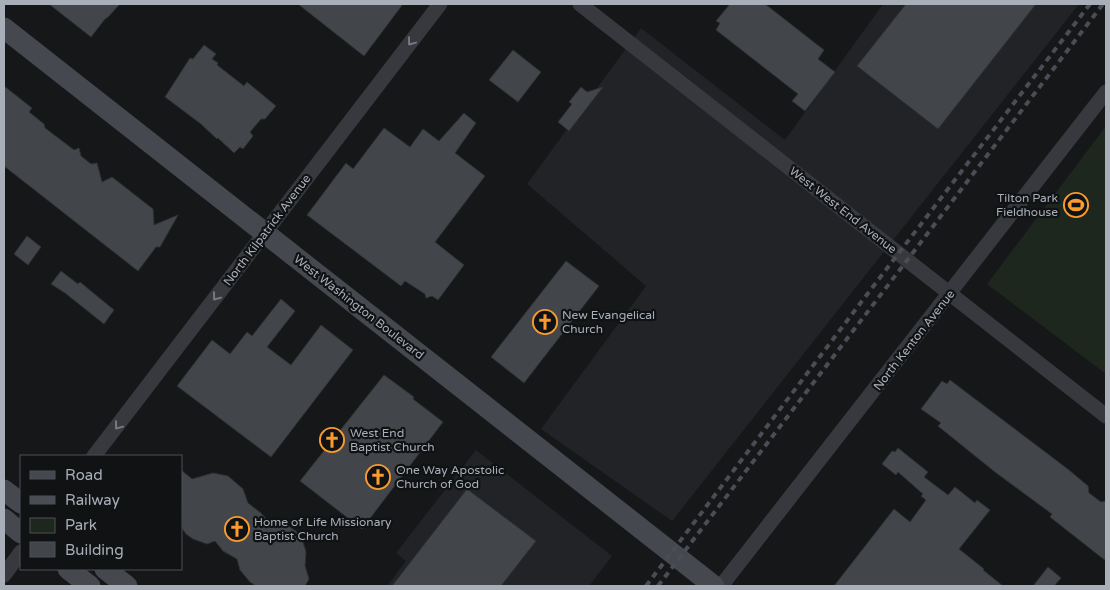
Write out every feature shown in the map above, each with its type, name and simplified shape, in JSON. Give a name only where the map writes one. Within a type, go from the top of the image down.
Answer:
[{"type":"street","name":"North Kilpatrick Avenue","points":[[95,455],[440,4]]},
{"type":"street","name":"West West End Avenue","points":[[580,4],[1106,416]]},
{"type":"street","name":"West Washington Boulevard","points":[[4,28],[714,586]]},
{"type":"street","name":"North Kenton Avenue","points":[[721,586],[951,294],[1106,92]]},
{"type":"street","points":[[4,490],[20,502]]},
{"type":"street","points":[[4,519],[20,531]]},
{"type":"street","points":[[4,575],[20,553]]},
{"type":"street","points":[[69,570],[90,586]]},
{"type":"street","points":[[106,570],[127,586]]},
{"type":"shaded area","points":[[883,4],[1079,4],[672,521],[541,429],[646,286],[527,184],[641,28],[785,140]]},
{"type":"shaded area","points":[[476,450],[612,556],[589,586],[387,586],[406,561],[396,553]]},
{"type":"green space","name":"Tilton Park Fieldhouse","points":[[1106,126],[1106,374],[987,284]]},
{"type":"building","points":[[49,4],[120,4],[91,37]]},
{"type":"building","points":[[298,4],[403,4],[364,56]]},
{"type":"building","points":[[730,4],[765,4],[824,50],[818,59],[835,72],[805,111],[792,101],[798,94],[716,30],[720,23],[716,21]]},
{"type":"building","points":[[906,4],[1036,4],[938,129],[857,66]]},
{"type":"building","points":[[204,45],[216,54],[212,59],[218,63],[217,65],[244,86],[247,82],[276,106],[250,132],[253,136],[243,149],[240,147],[234,153],[201,124],[165,97],[190,58],[193,59]]},
{"type":"building","points":[[513,50],[541,72],[518,102],[489,80]]},
{"type":"building","points":[[4,86],[32,108],[29,112],[44,124],[45,128],[74,150],[79,148],[81,156],[91,164],[97,163],[102,182],[112,177],[153,209],[154,225],[178,215],[160,247],[156,247],[138,271],[4,166]]},
{"type":"building","points":[[581,87],[587,92],[603,87],[569,131],[558,122],[572,104],[569,102]]},
{"type":"building","points":[[464,113],[476,123],[455,153],[485,176],[435,242],[464,265],[438,300],[432,296],[426,298],[425,294],[405,281],[401,286],[307,215],[346,163],[353,169],[384,128],[410,147],[423,129],[439,141]]},
{"type":"building","points":[[27,236],[41,247],[28,265],[14,254]]},
{"type":"building","name":"New Evangelical Church","points":[[566,261],[599,286],[524,383],[491,357]]},
{"type":"building","points":[[61,271],[78,284],[80,282],[114,310],[104,324],[51,284]]},
{"type":"building","points":[[281,299],[295,311],[267,347],[291,365],[321,325],[353,350],[271,457],[177,386],[212,340],[230,354],[247,332],[252,336]]},
{"type":"building","points":[[384,375],[443,422],[362,529],[300,481]]},
{"type":"building","points":[[950,380],[1069,470],[1088,486],[1089,493],[1101,502],[1106,501],[1106,561],[1050,517],[1052,514],[995,472],[938,426],[941,423],[921,409],[942,381],[947,384]]},
{"type":"building","points":[[898,448],[928,472],[924,477],[948,495],[955,487],[975,503],[977,500],[990,510],[959,549],[1003,586],[834,586],[894,509],[910,522],[926,500],[921,496],[923,494],[898,472],[896,475],[882,464],[892,451],[895,452]]},
{"type":"building","name":"Home of Life Missionary Baptist Church","points":[[182,471],[192,479],[213,473],[228,476],[243,489],[248,503],[268,521],[284,523],[297,532],[302,539],[306,552],[305,566],[309,579],[305,586],[256,586],[240,570],[237,559],[223,551],[215,541],[207,544],[193,539],[182,528]]},
{"type":"building","points":[[467,489],[536,541],[501,586],[392,586]]},
{"type":"building","points":[[1048,567],[1061,578],[1054,586],[1033,586]]},
{"type":"railway","points":[[646,586],[1090,4]]},
{"type":"railway","points":[[658,586],[1103,4]]},
{"type":"place","name":"Tilton Park Fieldhouse","points":[[1076,205]]},
{"type":"place","name":"New Evangelical Church","points":[[545,322]]},
{"type":"place","name":"West End Baptist Church","points":[[332,440]]},
{"type":"place","name":"One Way Apostolic Church of God","points":[[378,477]]},
{"type":"place","name":"Home of Life Missionary Baptist Church","points":[[237,529]]}]
